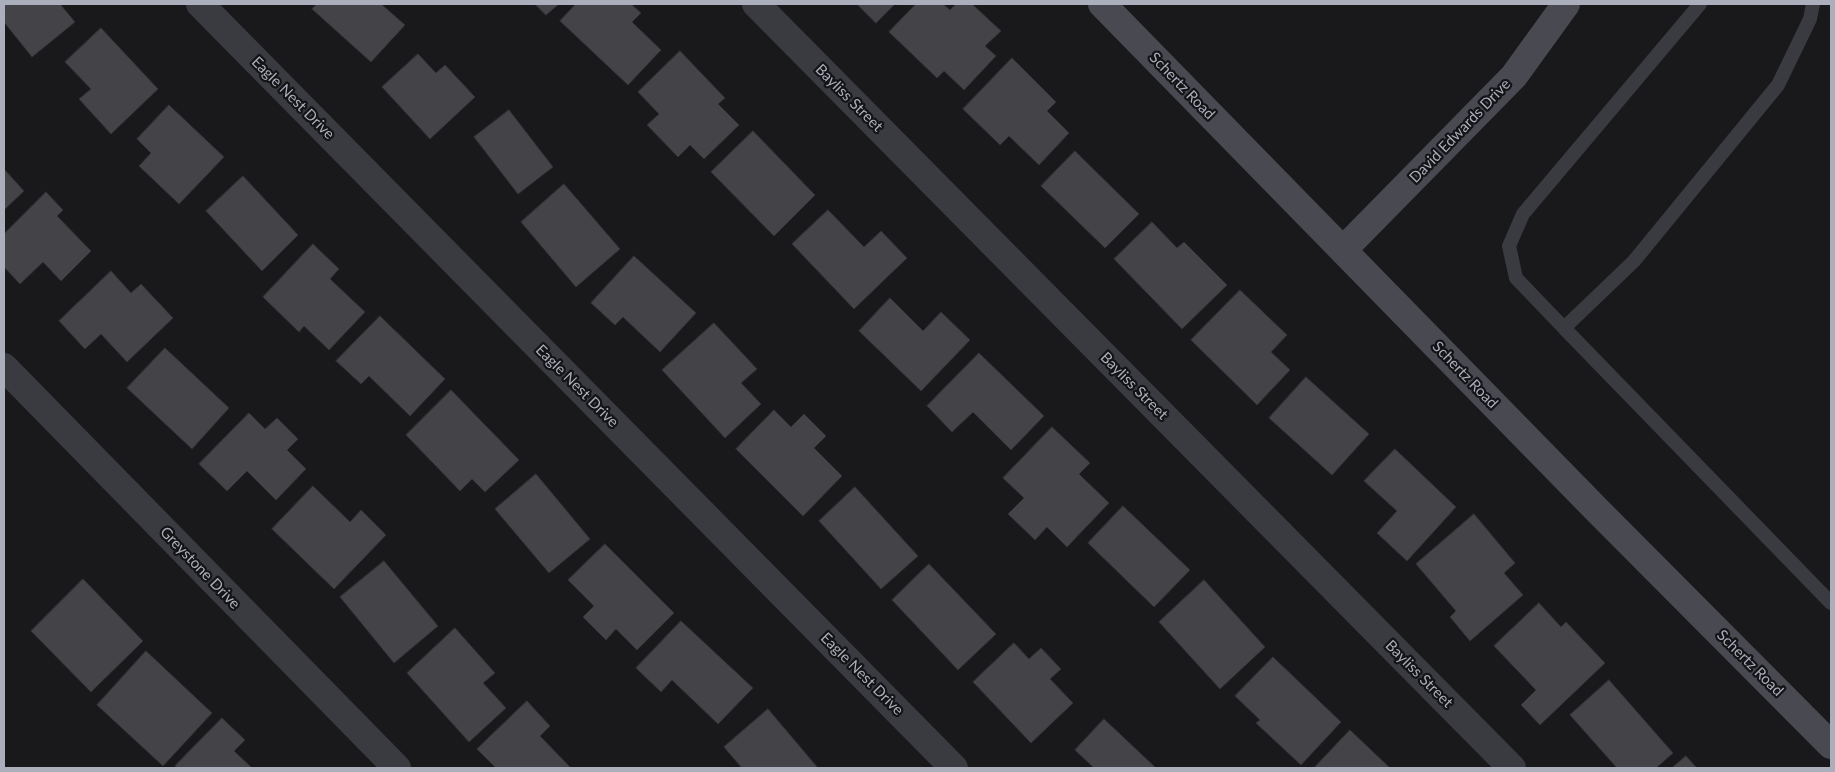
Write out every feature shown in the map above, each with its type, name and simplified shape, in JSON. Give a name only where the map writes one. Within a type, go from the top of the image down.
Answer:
[{"type":"street","name":"Eagle Nest Drive","points":[[200,4],[954,768]]},
{"type":"street","name":"Bayliss Street","points":[[756,4],[1512,768]]},
{"type":"street","name":"Schertz Road","points":[[1102,4],[1595,508],[1831,745]]},
{"type":"street","name":"David Edwards Drive","points":[[1343,250],[1514,76],[1566,4]]},
{"type":"street","name":"Greystone Drive","points":[[4,367],[397,768]]},
{"type":"lane","points":[[1700,4],[1523,214],[1509,246],[1516,278],[1831,603]]},
{"type":"lane","points":[[1564,328],[1634,261],[1778,85],[1810,19],[1813,4]]},
{"type":"building","points":[[4,4],[60,4],[75,22],[32,57],[4,22]]},
{"type":"building","points":[[317,4],[381,4],[405,25],[371,62],[312,9]]},
{"type":"building","points":[[535,4],[559,4],[546,15]]},
{"type":"building","points":[[576,4],[631,4],[641,13],[632,22],[661,50],[628,85],[560,21]]},
{"type":"building","points":[[857,4],[895,4],[876,23]]},
{"type":"building","points":[[916,4],[943,4],[950,10],[956,4],[972,4],[1001,31],[985,46],[996,56],[964,90],[944,71],[937,78],[889,32]]},
{"type":"building","points":[[101,28],[158,89],[111,134],[79,99],[91,89],[65,62]]},
{"type":"building","points":[[680,51],[725,98],[718,104],[739,125],[704,159],[690,145],[678,157],[647,125],[659,114],[638,92]]},
{"type":"building","points":[[418,54],[436,73],[445,65],[475,97],[430,139],[382,87]]},
{"type":"building","points":[[1012,58],[1056,102],[1047,111],[1069,133],[1039,165],[1009,136],[1000,145],[963,109]]},
{"type":"building","points":[[169,105],[224,157],[179,204],[139,166],[151,153],[137,139]]},
{"type":"building","points":[[509,110],[553,167],[518,194],[474,137]]},
{"type":"building","points":[[753,131],[815,195],[774,236],[711,172]]},
{"type":"building","points":[[1075,151],[1139,214],[1105,248],[1041,186]]},
{"type":"building","points":[[4,169],[24,191],[4,210]]},
{"type":"building","points":[[243,176],[298,235],[262,271],[206,211]]},
{"type":"building","points":[[564,184],[620,249],[576,287],[521,222]]},
{"type":"building","points":[[46,192],[63,210],[57,216],[91,251],[61,281],[43,262],[20,284],[4,267],[4,234]]},
{"type":"building","points":[[828,210],[864,247],[881,231],[907,258],[854,309],[792,244]]},
{"type":"building","points":[[1152,222],[1177,248],[1184,242],[1227,285],[1182,329],[1114,259]]},
{"type":"building","points":[[313,244],[339,269],[330,279],[365,312],[329,350],[304,326],[299,332],[263,297]]},
{"type":"building","points":[[634,256],[696,313],[660,352],[623,317],[615,325],[591,303]]},
{"type":"building","points":[[111,271],[131,293],[141,284],[173,318],[127,362],[101,334],[85,349],[59,321]]},
{"type":"building","points":[[1240,290],[1287,335],[1271,352],[1290,370],[1257,405],[1191,340]]},
{"type":"building","points":[[890,298],[923,331],[941,312],[970,340],[921,391],[859,331]]},
{"type":"building","points":[[380,316],[445,379],[410,416],[369,376],[361,384],[336,361]]},
{"type":"building","points":[[714,323],[757,369],[741,383],[761,404],[725,438],[662,370]]},
{"type":"building","points":[[165,348],[229,408],[192,449],[127,388]]},
{"type":"building","points":[[979,353],[1044,416],[1011,450],[973,412],[952,432],[927,406]]},
{"type":"building","points":[[1306,377],[1369,434],[1332,475],[1269,418]]},
{"type":"building","points":[[451,390],[519,460],[485,492],[472,479],[460,491],[406,435]]},
{"type":"building","points":[[774,410],[791,427],[804,414],[826,436],[814,448],[842,476],[803,516],[736,449]]},
{"type":"building","points":[[249,413],[265,429],[277,418],[298,439],[287,450],[306,469],[276,500],[247,471],[227,491],[199,464]]},
{"type":"building","points":[[1052,427],[1090,463],[1079,474],[1109,503],[1067,547],[1047,527],[1035,540],[1008,514],[1024,498],[1003,478]]},
{"type":"building","points":[[1395,449],[1456,507],[1407,561],[1377,533],[1397,511],[1364,481]]},
{"type":"building","points":[[536,474],[590,539],[549,573],[495,509]]},
{"type":"building","points":[[313,486],[350,522],[361,510],[386,535],[334,589],[272,529]]},
{"type":"building","points":[[855,487],[918,556],[881,589],[819,521]]},
{"type":"building","points":[[1123,506],[1190,570],[1154,607],[1088,543]]},
{"type":"building","points":[[1474,514],[1515,563],[1504,573],[1523,595],[1470,641],[1450,617],[1456,611],[1416,564]]},
{"type":"building","points":[[605,544],[674,613],[637,650],[616,629],[606,640],[583,617],[594,606],[568,580]]},
{"type":"building","points":[[384,561],[438,626],[394,663],[340,597]]},
{"type":"building","points":[[929,564],[996,634],[958,670],[892,600]]},
{"type":"building","points":[[83,579],[143,641],[91,692],[31,631]]},
{"type":"building","points":[[1204,580],[1265,647],[1220,689],[1159,622]]},
{"type":"building","points":[[1539,603],[1561,627],[1566,622],[1605,663],[1540,725],[1521,705],[1536,690],[1494,646]]},
{"type":"building","points":[[681,621],[753,688],[718,724],[672,680],[661,692],[636,668]]},
{"type":"building","points":[[455,628],[495,673],[483,683],[506,708],[469,742],[407,673]]},
{"type":"building","points":[[1014,643],[1029,659],[1041,648],[1061,669],[1050,679],[1073,703],[1031,743],[973,682]]},
{"type":"building","points":[[146,651],[212,713],[163,766],[97,705]]},
{"type":"building","points":[[1273,657],[1341,722],[1301,765],[1256,723],[1260,720],[1235,696]]},
{"type":"building","points":[[1609,680],[1673,753],[1656,768],[1617,768],[1570,715]]},
{"type":"building","points":[[527,701],[550,726],[540,736],[571,768],[496,768],[477,749]]},
{"type":"building","points":[[768,709],[818,768],[742,768],[724,747]]},
{"type":"building","points":[[222,718],[245,740],[234,751],[252,768],[178,768],[175,766]]},
{"type":"building","points":[[1104,719],[1156,768],[1094,768],[1075,750]]},
{"type":"building","points":[[1350,730],[1390,768],[1314,768]]},
{"type":"building","points":[[1686,756],[1697,768],[1672,768]]}]
